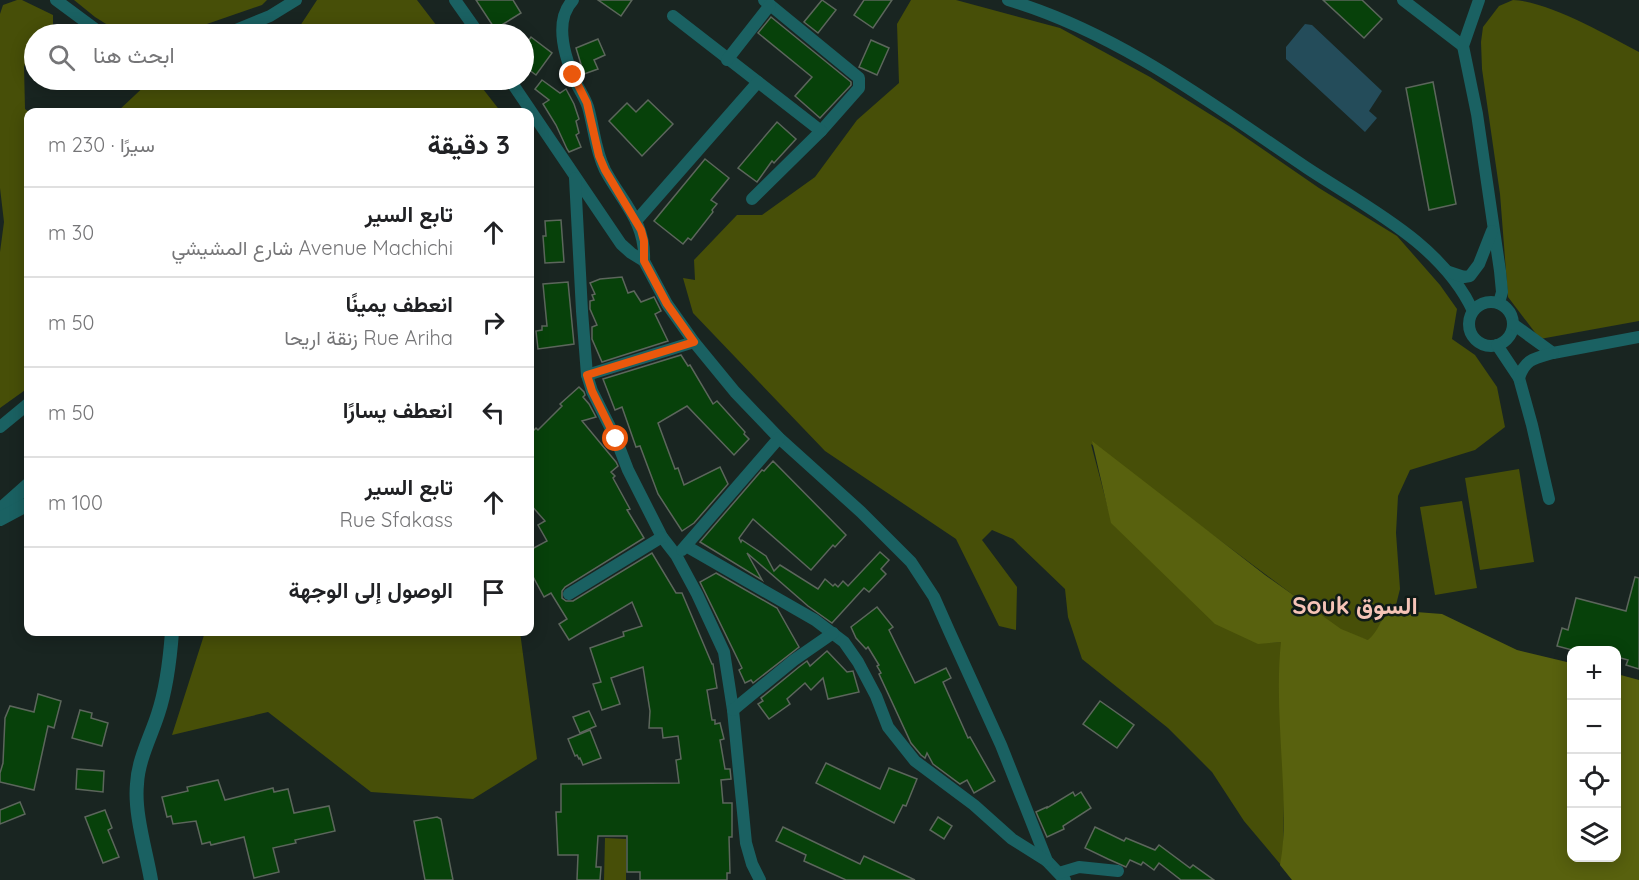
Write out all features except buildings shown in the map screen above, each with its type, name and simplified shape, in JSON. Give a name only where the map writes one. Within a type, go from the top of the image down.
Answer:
[{"type":"street","points":[[56,0],[88,24]]},
{"type":"street","points":[[250,24],[270,16],[296,0]]},
{"type":"street","points":[[455,0],[472,24]]},
{"type":"street","points":[[573,0],[562,19],[563,38],[569,64],[587,103],[602,163],[636,221],[644,241],[644,261],[667,304],[694,342],[735,392],[779,438],[839,491],[889,540],[910,562],[934,597],[1001,745],[1047,861]]},
{"type":"street","points":[[1008,0],[1097,35],[1168,74],[1395,226],[1428,252],[1448,272],[1464,292],[1473,311]]},
{"type":"street","points":[[1403,0],[1463,46]]},
{"type":"street","points":[[1479,0],[1463,46],[1477,114],[1500,271],[1502,292],[1499,303]]},
{"type":"street","points":[[727,60],[767,2],[859,78],[859,88],[752,199]]},
{"type":"street","points":[[673,16],[820,131]]},
{"type":"street","points":[[636,221],[758,82]]},
{"type":"street","points":[[517,90],[529,108]]},
{"type":"street","points":[[534,115],[621,244],[644,261]]},
{"type":"street","points":[[575,176],[587,375],[628,470],[662,537],[676,555],[697,594],[724,652],[733,710],[746,843],[752,864],[760,880]]},
{"type":"street","points":[[1448,272],[1464,277],[1470,276],[1479,264],[1493,230]]},
{"type":"street","points":[[1490,302],[1499,303],[1511,316],[1513,324],[1511,333],[1505,341],[1488,346],[1473,337],[1469,328],[1469,319],[1480,305],[1490,302]]},
{"type":"street","points":[[1513,324],[1553,353]]},
{"type":"street","points":[[1519,378],[1522,368],[1529,361],[1553,353],[1639,337]]},
{"type":"street","points":[[587,375],[694,342]]},
{"type":"street","points":[[1497,345],[1519,378],[1549,499]]},
{"type":"street","points":[[0,427],[24,407]]},
{"type":"street","points":[[676,555],[779,438]]},
{"type":"street","points":[[0,510],[24,489]]},
{"type":"street","points":[[0,519],[24,506]]},
{"type":"street","points":[[569,594],[662,537]]},
{"type":"street","points":[[686,546],[815,620],[844,642],[858,662],[876,696],[888,727],[915,761],[974,805],[1012,839],[1047,861],[1062,876],[1079,867],[1118,872]]},
{"type":"street","points":[[733,710],[794,660],[833,633]]},
{"type":"street","points":[[151,880],[136,783],[167,680],[172,636]]},
{"type":"green space","points":[[22,0],[53,15],[53,24],[24,24],[24,391],[0,408],[0,252],[4,222],[0,188],[0,14],[3,5]]},
{"type":"green space","points":[[74,0],[267,0],[262,5],[207,24],[106,24]]},
{"type":"green space","points":[[317,0],[417,0],[435,24],[301,24]]},
{"type":"green space","points":[[911,0],[956,0],[1060,28],[1150,77],[1232,128],[1319,188],[1397,236],[1440,285],[1457,309],[1452,339],[1475,355],[1497,387],[1505,427],[1475,450],[1410,470],[1398,496],[1396,533],[1400,589],[1396,605],[1383,616],[1379,631],[1370,641],[1340,630],[1091,444],[1112,523],[1257,643],[1281,642],[1284,800],[1281,865],[1244,821],[1212,772],[1168,728],[1082,659],[1068,617],[1065,589],[1013,539],[992,530],[982,540],[1017,587],[1016,630],[999,626],[956,539],[825,451],[693,313],[683,278],[695,280],[694,260],[737,215],[762,215],[815,177],[857,120],[899,83],[897,24]]},
{"type":"green space","points":[[1513,0],[1559,12],[1639,52],[1639,321],[1540,339],[1508,297],[1500,194],[1482,69],[1481,42],[1483,27],[1499,6]]},
{"type":"green space","points":[[140,90],[484,90],[498,108],[121,108]]},
{"type":"green space","points":[[1092,441],[1265,575],[1341,629],[1368,640],[1390,610],[1442,614],[1517,650],[1567,662],[1567,862],[1621,862],[1621,675],[1639,680],[1639,880],[1292,880],[1280,865],[1284,816],[1279,696],[1281,642],[1258,644],[1215,624],[1111,523]]},
{"type":"green space","points":[[1519,469],[1534,562],[1480,570],[1465,478]]},
{"type":"green space","points":[[1462,501],[1477,588],[1435,595],[1420,507]]},
{"type":"green space","points":[[204,636],[521,636],[537,759],[473,799],[371,792],[268,712],[172,735]]},
{"type":"green space","points":[[605,838],[626,839],[626,880],[604,880]]},
{"type":"water","points":[[1305,24],[1312,25],[1382,91],[1369,111],[1377,118],[1365,132],[1286,59],[1286,47]]},
{"type":"district","name":"Souk السوق","points":[[1355,606]]},
{"type":"route","points":[[573,75],[587,103],[599,156],[605,170],[641,230],[645,250],[644,261],[667,304],[694,342],[587,375],[592,391],[616,439]]}]
